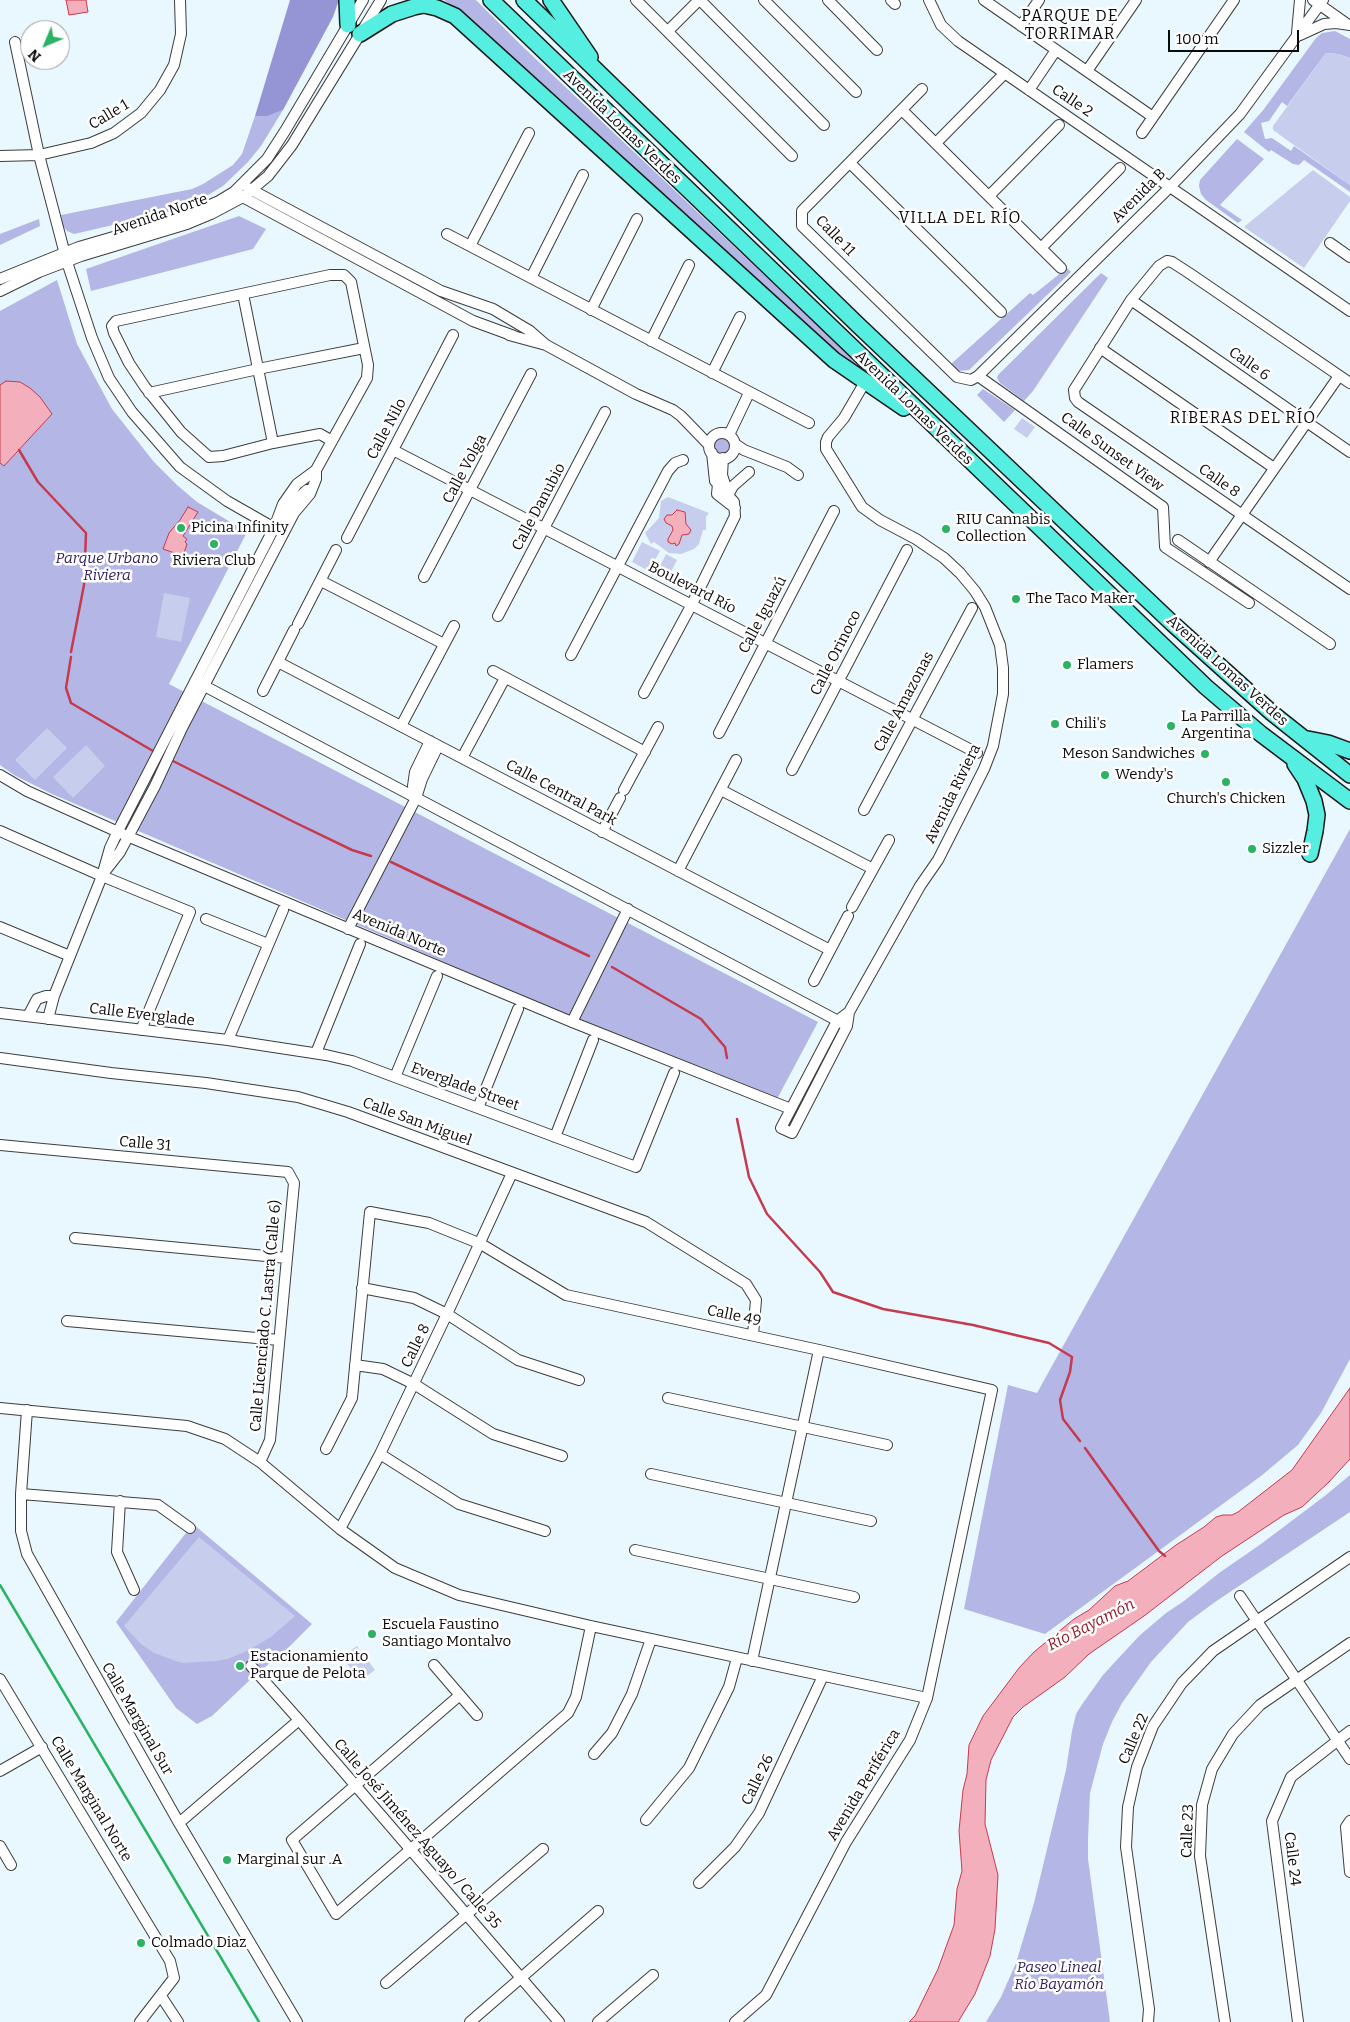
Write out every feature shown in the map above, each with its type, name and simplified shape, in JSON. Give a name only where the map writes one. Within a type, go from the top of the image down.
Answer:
[{"type":"highway","points":[[347,0],[354,30],[392,14],[424,5],[456,16]]},
{"type":"highway","points":[[433,0],[456,16],[834,360],[944,436]]},
{"type":"highway","name":"Avenida Lomas Verdes","points":[[491,0],[1206,687],[1289,755],[1350,801]]},
{"type":"highway","name":"Avenida Lomas Verdes","points":[[524,0],[608,83],[1173,624],[1272,713],[1350,775]]},
{"type":"highway","points":[[551,0],[608,83]]},
{"type":"highway","points":[[1305,738],[1328,743],[1350,751]]},
{"type":"highway","points":[[1289,755],[1305,779],[1314,801],[1316,823],[1310,854]]},
{"type":"street","name":"Calle 1","points":[[0,156],[39,155],[92,143],[114,133],[141,113],[160,90],[174,64],[181,34],[180,0]]},
{"type":"street","name":"Avenida Norte","points":[[0,279],[182,217],[252,190],[268,176],[292,145],[354,30],[363,0]]},
{"type":"street","name":"Avenida Norte","points":[[239,195],[243,185],[267,159],[354,30],[381,0]]},
{"type":"street","points":[[668,31],[700,0],[824,125]]},
{"type":"street","points":[[764,0],[856,92]]},
{"type":"street","points":[[828,0],[878,50]]},
{"type":"street","name":"Calle 2","points":[[929,0],[941,25],[958,41],[1350,311]]},
{"type":"street","points":[[984,0],[1153,117]]},
{"type":"street","points":[[1022,26],[1039,0]]},
{"type":"street","points":[[1087,71],[1136,0]]},
{"type":"street","points":[[1300,0],[1297,36],[1324,24],[1350,25]]},
{"type":"street","points":[[637,1],[792,156]]},
{"type":"street","points":[[1142,134],[1230,1]]},
{"type":"street","points":[[1319,2],[1350,25]]},
{"type":"street","name":"Avenida B","points":[[978,376],[1170,187],[1240,114],[1297,36],[1319,2]]},
{"type":"street","points":[[15,42],[39,155],[66,257],[92,338],[109,378],[128,407],[156,442],[180,467],[227,501],[279,530]]},
{"type":"street","points":[[1029,90],[1056,50]]},
{"type":"street","points":[[936,143],[1005,74]]},
{"type":"street","name":"Calle 11","points":[[922,89],[802,211],[802,226],[956,377],[971,380],[978,376]]},
{"type":"street","points":[[902,110],[1061,268]]},
{"type":"street","points":[[989,196],[1059,125]]},
{"type":"street","points":[[470,246],[529,133]]},
{"type":"street","points":[[850,163],[1001,312]]},
{"type":"street","points":[[1041,248],[1120,168]]},
{"type":"street","points":[[531,278],[583,175]]},
{"type":"street","points":[[243,185],[440,291],[490,308],[530,331],[546,345]]},
{"type":"street","points":[[239,195],[473,321],[514,336]]},
{"type":"street","points":[[591,310],[637,218]]},
{"type":"street","points":[[447,234],[809,423]]},
{"type":"street","points":[[1330,243],[1350,257]]},
{"type":"street","name":"Avenida Norte","points":[[0,291],[66,257]]},
{"type":"street","points":[[1274,468],[1100,348],[1131,300],[1163,262],[1172,262],[1189,273],[1350,384]]},
{"type":"street","points":[[651,341],[689,265]]},
{"type":"street","points":[[48,1019],[54,996],[102,876],[110,848],[123,834],[155,786],[199,683],[279,530],[310,494],[316,472],[367,378],[368,366],[351,282],[344,275],[330,275],[116,321],[112,326],[129,364],[149,393],[181,432],[209,456],[223,456],[273,443],[320,434],[332,441]]},
{"type":"street","points":[[243,294],[273,443]]},
{"type":"street","points":[[436,300],[449,313],[466,324],[546,345],[716,434],[724,433],[744,450],[772,460],[798,475]]},
{"type":"street","name":"Calle 6","points":[[1131,300],[1350,452]]},
{"type":"street","points":[[486,326],[491,324],[495,318],[490,308]]},
{"type":"street","points":[[712,373],[740,317]]},
{"type":"street","name":"Calle Nilo","points":[[347,538],[453,335]]},
{"type":"street","points":[[149,393],[364,348]]},
{"type":"street","name":"Calle 8","points":[[1100,348],[1074,388],[1074,394],[1078,402],[1350,589]]},
{"type":"street","name":"Calle Volga","points":[[424,577],[532,374]]},
{"type":"street","name":"Calle Sunset View","points":[[978,376],[1163,507],[1166,547],[1249,603]]},
{"type":"street","points":[[1209,562],[1339,376]]},
{"type":"street","name":"Avenida Riviera","points":[[849,1012],[837,1021],[781,1128],[792,1133],[847,1026],[849,1012],[920,886],[938,860],[984,769],[993,746],[1004,694],[1000,645],[985,607],[975,591],[944,558],[916,539],[880,520],[862,507],[826,449],[828,437],[844,418],[865,382]]},
{"type":"street","points":[[728,495],[722,475],[726,457],[750,393]]},
{"type":"street","name":"Calle Danubio","points":[[498,616],[605,412]]},
{"type":"street","points":[[681,416],[718,458],[772,460]]},
{"type":"street","points":[[644,693],[733,522],[734,502],[718,484],[713,472],[711,449],[713,437],[716,434]]},
{"type":"street","name":"Boulevard Río","points":[[393,450],[977,752]]},
{"type":"street","points":[[572,655],[668,471],[682,460]]},
{"type":"street","points":[[279,530],[283,504],[290,492],[297,484],[316,472]]},
{"type":"street","points":[[728,495],[733,486],[749,472]]},
{"type":"street","points":[[718,484],[717,494],[735,509]]},
{"type":"street","name":"Calle Iguazú","points":[[718,732],[834,511]]},
{"type":"street","points":[[1178,540],[1330,644]]},
{"type":"street","points":[[263,691],[336,550]]},
{"type":"street","name":"Calle Orinoco","points":[[792,770],[907,550]]},
{"type":"street","points":[[321,580],[444,644]]},
{"type":"street","name":"Calle Amazonas","points":[[864,810],[972,608]]},
{"type":"street","points":[[401,726],[454,626]]},
{"type":"street","name":"Calle Central Park","points":[[278,662],[830,950]]},
{"type":"street","points":[[493,671],[645,752]]},
{"type":"street","points":[[462,758],[505,678]]},
{"type":"street","points":[[199,683],[847,1026]]},
{"type":"street","points":[[602,832],[658,727]]},
{"type":"street","points":[[416,798],[413,786],[414,772],[438,745]]},
{"type":"street","points":[[348,929],[416,798],[426,784],[438,745]]},
{"type":"street","points":[[678,872],[736,760]]},
{"type":"street","name":"Avenida Norte","points":[[0,774],[27,791],[123,834],[572,1022],[791,1109]]},
{"type":"street","points":[[721,790],[873,869]]},
{"type":"street","points":[[0,832],[190,912],[141,1030]]},
{"type":"street","points":[[814,981],[889,840]]},
{"type":"street","points":[[572,1022],[628,909]]},
{"type":"street","points":[[228,1040],[283,910]]},
{"type":"street","points":[[206,919],[268,944]]},
{"type":"street","points":[[0,927],[70,956]]},
{"type":"street","points":[[316,1053],[360,944]]},
{"type":"street","points":[[395,1077],[437,976]]},
{"type":"street","points":[[28,1016],[37,999],[54,996]]},
{"type":"street","points":[[478,1108],[518,1009]]},
{"type":"street","name":"Calle Everglade","points":[[0,1013],[228,1040],[316,1053]]},
{"type":"street","points":[[555,1137],[593,1040]]},
{"type":"street","name":"Everglade Street","points":[[316,1053],[352,1061],[636,1167],[674,1073]]},
{"type":"street","name":"Calle San Miguel","points":[[0,1058],[111,1073],[206,1083],[298,1097],[348,1112],[646,1222],[746,1284],[756,1300],[753,1335]]},
{"type":"street","name":"Calle 31","points":[[0,1145],[288,1172]]},
{"type":"street","name":"Calle Licenciado C. Lastra (Calle 6)","points":[[260,1462],[270,1440],[294,1183],[288,1172]]},
{"type":"street","name":"Calle 8","points":[[340,1529],[380,1454],[448,1314],[512,1173]]},
{"type":"street","name":"Calle 49","points":[[362,1288],[370,1212],[429,1223],[481,1244],[566,1295],[753,1335],[992,1390]]},
{"type":"street","points":[[75,1238],[287,1258]]},
{"type":"street","points":[[326,1449],[352,1398],[362,1288],[414,1298],[448,1314],[518,1360],[579,1380]]},
{"type":"street","points":[[67,1321],[279,1340]]},
{"type":"street","points":[[752,1661],[818,1350]]},
{"type":"street","points":[[355,1365],[383,1369],[414,1384],[493,1434],[562,1456]]},
{"type":"street","name":"Avenida Periférica","points":[[735,2022],[766,1995],[846,1842],[910,1740],[927,1698],[992,1390]]},
{"type":"street","points":[[668,1398],[887,1445]]},
{"type":"street","points":[[0,1408],[187,1426],[225,1439],[260,1462],[340,1529],[394,1568],[459,1595],[591,1626],[927,1698]]},
{"type":"street","name":"Calle Marginal Sur","points":[[28,1410],[21,1494],[21,1530],[27,1554],[179,1823],[297,2022]]},
{"type":"street","points":[[380,1454],[460,1504],[545,1531]]},
{"type":"street","points":[[651,1474],[870,1521]]},
{"type":"street","points":[[21,1494],[158,1505],[190,1528]]},
{"type":"street","points":[[120,1501],[117,1552],[134,1590]]},
{"type":"street","points":[[635,1550],[854,1597]]},
{"type":"street","name":"Calle 22","points":[[1148,2022],[1149,2009],[1126,1847],[1128,1807],[1137,1768],[1153,1726],[1182,1683],[1213,1651],[1350,1557]]},
{"type":"street","points":[[1240,1596],[1350,1759]]},
{"type":"street","points":[[460,1695],[292,1840],[336,1914],[568,1713],[576,1697],[591,1626]]},
{"type":"street","points":[[594,1754],[612,1733],[632,1694],[651,1639]]},
{"type":"street","name":"Calle 23","points":[[1225,2022],[1200,1856],[1202,1805],[1212,1770],[1233,1734],[1260,1705],[1350,1644]]},
{"type":"street","points":[[646,1820],[689,1768],[729,1687],[738,1658]]},
{"type":"street","points":[[434,1664],[477,1715]]},
{"type":"street","name":"Calle José Jiménez Aguayo / Calle 35","points":[[251,1666],[300,1720],[559,2022]]},
{"type":"street","name":"Calle 26","points":[[699,1882],[735,1847],[759,1813],[823,1676]]},
{"type":"street","name":"Calle Marginal Norte","points":[[0,1680],[170,1962],[174,1978],[161,1996]]},
{"type":"street","points":[[179,1823],[300,1720]]},
{"type":"street","name":"Calle 24","points":[[1298,2022],[1272,1821],[1292,1777],[1350,1731]]},
{"type":"street","points":[[0,1771],[42,1747]]},
{"type":"street","points":[[1350,1821],[1346,1827],[1350,1872]]},
{"type":"street","points":[[0,1846],[11,1865]]},
{"type":"street","points":[[386,1984],[543,1849]]},
{"type":"street","points":[[470,2022],[598,1912]]},
{"type":"street","points":[[598,2022],[653,1975]]},
{"type":"street","points":[[140,2022],[161,1996],[178,2022]]},
{"type":"green space","points":[[444,0],[476,0],[521,45],[875,380],[838,354],[552,92],[476,25]]},
{"type":"green space","points":[[1335,31],[1350,39],[1350,58],[1326,53],[1287,106],[1282,102],[1269,121],[1261,123],[1265,139],[1272,138],[1291,151],[1294,146],[1350,185],[1350,192],[1304,160],[1299,165],[1293,164],[1271,150],[1269,152],[1244,132],[1264,109],[1316,38],[1322,33]]},
{"type":"green space","points":[[283,110],[261,146],[248,162],[223,186],[203,198],[169,212],[74,234],[67,231],[63,226],[61,215],[192,189],[203,184],[233,165],[242,154],[255,116],[268,116]]},
{"type":"green space","points":[[1237,139],[1264,159],[1220,205],[1242,220],[1238,223],[1206,200],[1201,194],[1199,186],[1200,180]]},
{"type":"green space","points":[[239,216],[266,229],[253,249],[91,291],[86,269]]},
{"type":"green space","points":[[39,219],[40,226],[0,245],[0,234]]},
{"type":"green space","points":[[1067,268],[1071,272],[969,370],[959,371],[951,364],[1030,293],[1033,295]]},
{"type":"green space","points":[[1101,273],[1108,278],[1033,391],[1024,401],[1000,383],[997,378],[998,375]]},
{"type":"green space","name":"Parque Urbano Riviera","points":[[57,280],[77,344],[112,409],[154,462],[177,485],[197,502],[247,532],[169,684],[818,1022],[777,1099],[628,1041],[52,794],[14,775],[0,765],[0,311]]},
{"type":"green space","points":[[983,389],[1015,410],[1004,422],[977,395]]},
{"type":"green space","points":[[719,438],[725,438],[730,443],[728,452],[719,454],[714,449],[714,443]]},
{"type":"green space","points":[[1350,829],[1350,1359],[1321,1413],[1298,1445],[1261,1476],[1045,1634],[964,1609],[1008,1385],[1037,1393]]},
{"type":"green space","name":"Paseo Lineal Río Bayamón","points":[[1350,1475],[1350,1512],[1188,1622],[1151,1662],[1122,1703],[1112,1722],[1103,1744],[1090,1793],[1088,1839],[1088,1859],[1110,2022],[986,2022],[1001,1997],[1016,1963],[1034,1903],[1066,1770],[1076,1714],[1083,1703],[1103,1675],[1139,1636],[1166,1613],[1261,1544]]},
{"type":"green space","points":[[193,1524],[312,1624],[212,1716],[197,1724],[176,1708],[116,1622]]},
{"type":"shaded area","points":[[290,0],[339,0],[333,17],[283,110],[268,116],[255,116]]},
{"type":"shaded area","points":[[1326,53],[1350,58],[1350,185],[1273,130],[1273,126]]},
{"type":"shaded area","points":[[1313,170],[1350,197],[1350,201],[1304,268],[1244,227]]},
{"type":"shaded area","points":[[1022,418],[1035,427],[1027,438],[1014,429]]},
{"type":"shaded area","points":[[668,497],[709,513],[706,517],[706,530],[703,530],[699,544],[694,549],[681,554],[669,553],[654,542],[651,544],[645,533],[659,518],[661,501]]},
{"type":"shaded area","points":[[642,542],[660,551],[649,571],[632,562]]},
{"type":"shaded area","points":[[666,554],[677,560],[667,580],[656,574]]},
{"type":"shaded area","points":[[164,593],[190,598],[181,642],[156,637]]},
{"type":"shaded area","points":[[47,728],[67,748],[35,780],[15,760]]},
{"type":"shaded area","points":[[86,745],[105,766],[73,798],[53,777]]},
{"type":"shaded area","points":[[199,1537],[295,1616],[271,1637],[247,1651],[228,1659],[182,1663],[154,1653],[141,1644],[124,1626]]},
{"type":"shaded area","points":[[357,1646],[375,1670],[360,1681],[342,1657]]},
{"type":"water","points":[[66,0],[86,0],[88,12],[69,15]]},
{"type":"water","points":[[6,381],[20,382],[30,388],[40,397],[52,414],[4,466],[0,463],[0,385]]},
{"type":"water","name":"Picina Infinity","points":[[188,507],[198,512],[183,536],[187,539],[185,542],[187,544],[183,556],[163,549],[169,533]]},
{"type":"water","points":[[677,510],[685,512],[686,524],[691,530],[689,534],[682,535],[679,544],[676,546],[675,543],[668,542],[673,530],[672,526],[666,523],[664,519],[667,515],[672,515]]},
{"type":"water","name":"Río Bayamón","points":[[1350,1388],[1350,1459],[1328,1483],[1302,1507],[1284,1515],[1222,1556],[1144,1616],[1089,1654],[1065,1677],[1023,1707],[1013,1717],[991,1760],[986,1780],[985,1824],[998,1875],[995,1929],[990,1956],[975,1994],[958,2022],[909,2022],[915,2016],[938,1969],[954,1925],[957,1889],[962,1871],[959,1831],[969,1745],[983,1716],[1019,1668],[1034,1652],[1074,1619],[1089,1610],[1115,1586],[1128,1581],[1216,1517],[1232,1515],[1238,1512],[1292,1470]]},
{"type":"waterway","points":[[19,450],[38,482],[86,533],[84,585],[71,652]]},
{"type":"waterway","points":[[71,657],[66,688],[71,703],[153,751]]},
{"type":"waterway","points":[[171,760],[352,850],[371,856]]},
{"type":"waterway","points":[[391,862],[589,956]]},
{"type":"waterway","points":[[612,967],[701,1019],[725,1047],[727,1058]]},
{"type":"waterway","points":[[737,1119],[749,1177],[767,1214],[820,1272],[833,1292],[883,1309],[973,1325],[1049,1343],[1072,1357],[1070,1372],[1060,1400],[1063,1419],[1080,1441]]},
{"type":"waterway","points":[[1085,1448],[1159,1551],[1165,1556]]},
{"type":"railway","points":[[0,1585],[259,2022]]},
{"type":"place","name":"Picina Infinity","points":[[181,528]]},
{"type":"place","name":"RIU Cannabis Collection","points":[[946,529]]},
{"type":"place","name":"Riviera Club","points":[[214,544]]},
{"type":"place","name":"The Taco Maker","points":[[1016,599]]},
{"type":"place","name":"Flamers","points":[[1067,665]]},
{"type":"place","name":"Chili's","points":[[1055,724]]},
{"type":"place","name":"La Parrilla Argentina","points":[[1171,726]]},
{"type":"place","name":"Meson Sandwiches","points":[[1205,754]]},
{"type":"place","name":"Wendy's","points":[[1105,775]]},
{"type":"place","name":"Church's Chicken","points":[[1226,782]]},
{"type":"place","name":"Sizzler","points":[[1252,849]]},
{"type":"place","name":"Escuela Faustino Santiago Montalvo","points":[[372,1634]]},
{"type":"place","name":"Estacionamiento Parque de Pelota","points":[[240,1666]]},
{"type":"place","name":"Marginal sur .A","points":[[227,1860]]},
{"type":"place","name":"Colmado Diaz","points":[[141,1943]]},
{"type":"district","name":"PARQUE DE TORRIMAR","points":[[1070,26]]},
{"type":"district","name":"VILLA DEL RÍO","points":[[960,219]]},
{"type":"district","name":"RIBERAS DEL RÍO","points":[[1243,419]]}]
